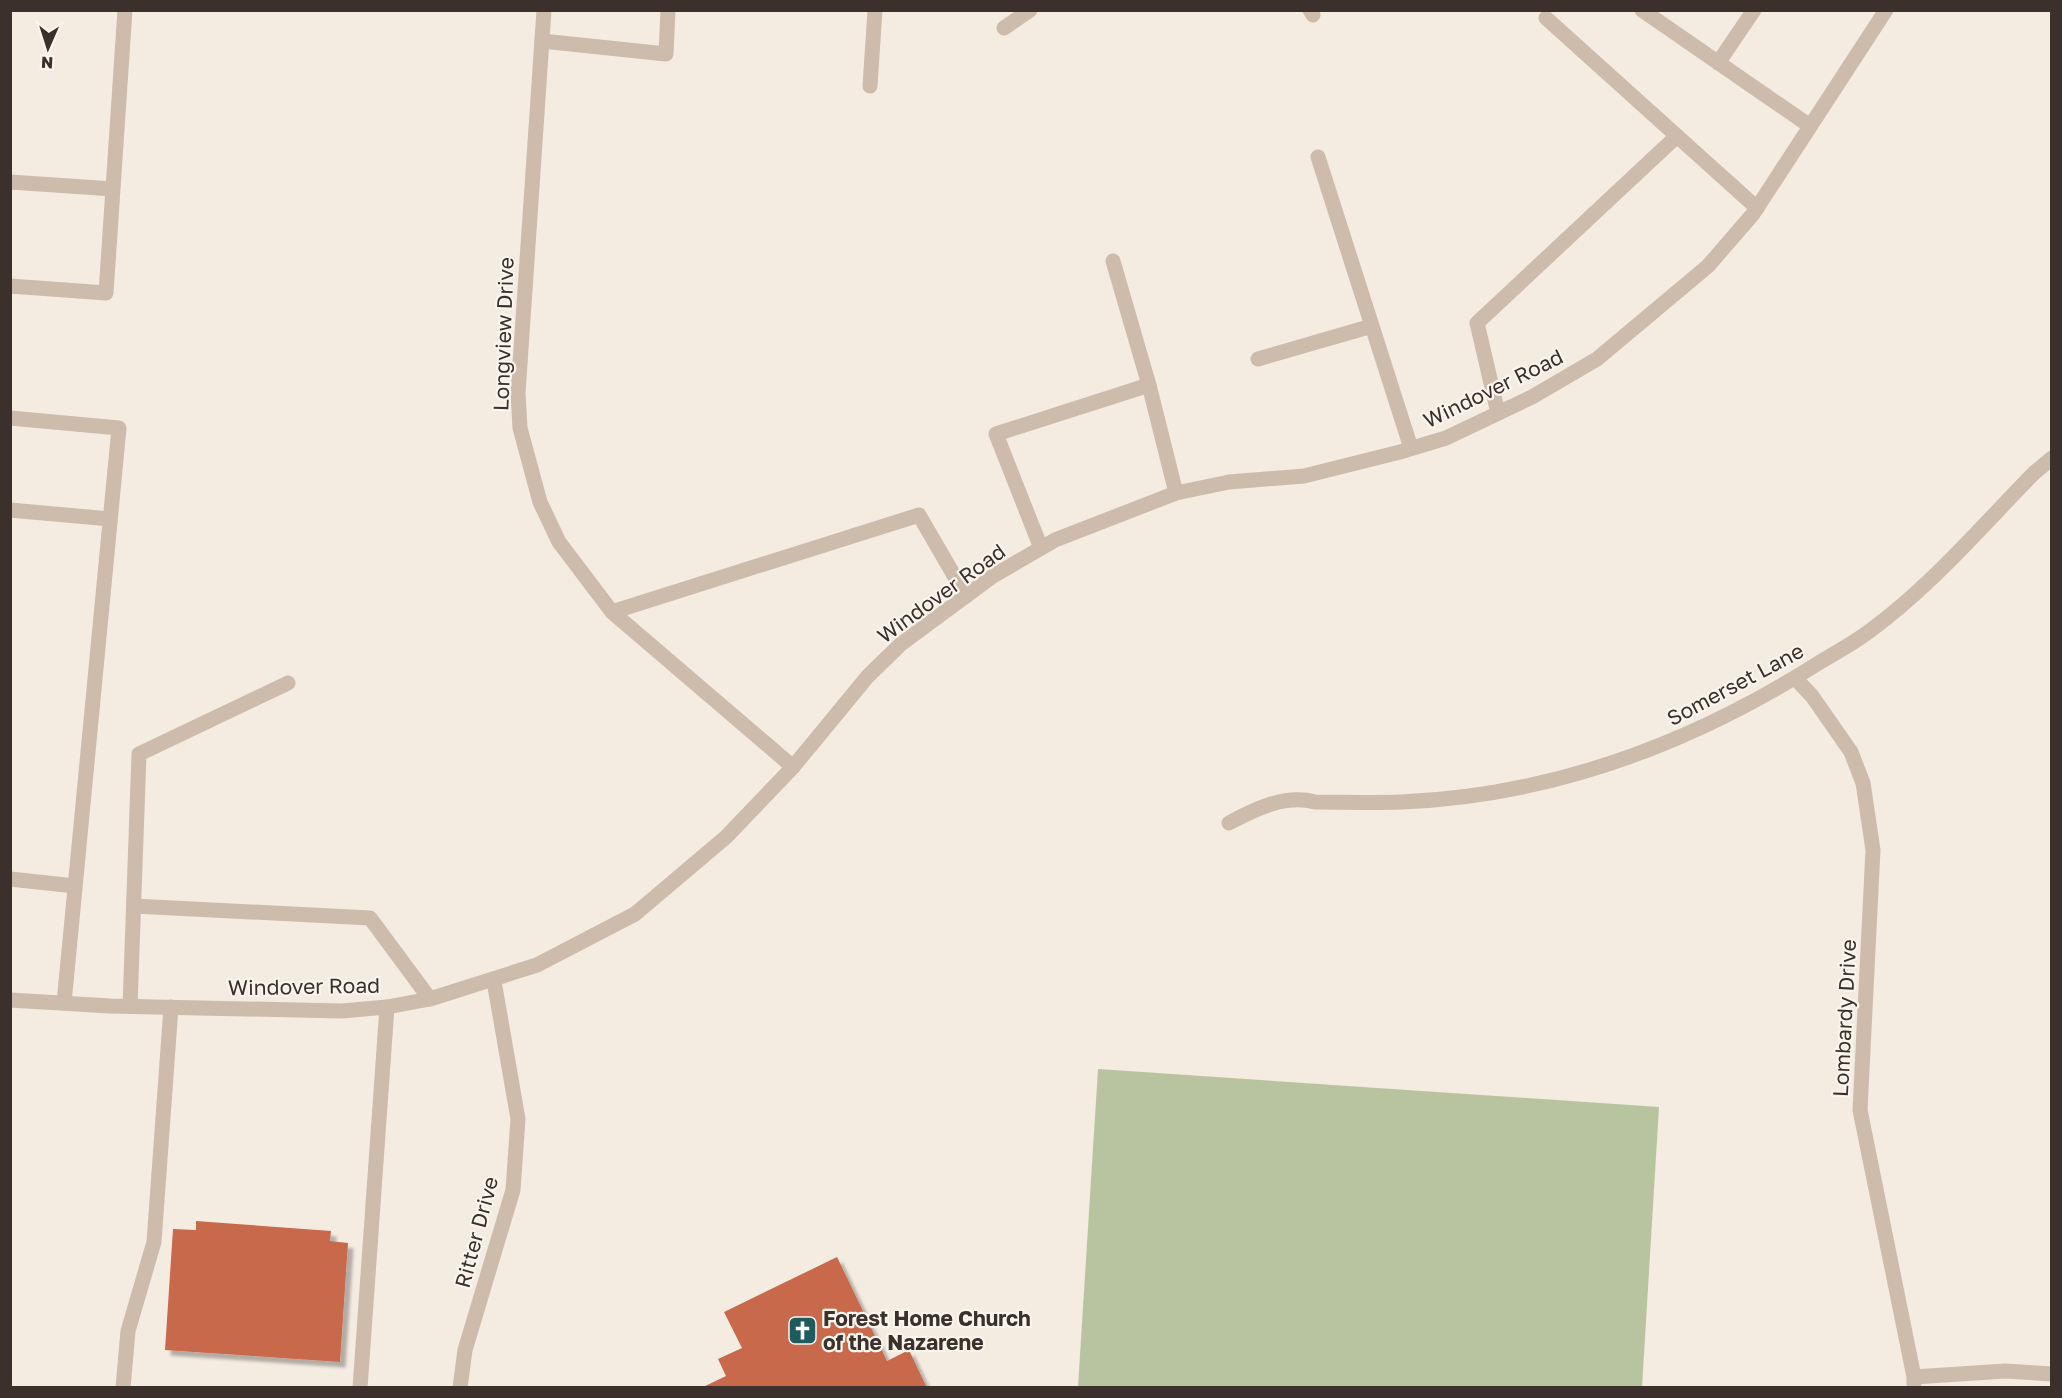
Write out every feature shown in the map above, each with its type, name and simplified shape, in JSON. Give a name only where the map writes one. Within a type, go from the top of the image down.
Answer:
[{"type":"street","points":[[10,286],[106,292],[125,10]]},
{"type":"street","name":"Longview Drive","points":[[544,10],[518,393],[520,428],[540,502],[559,542],[612,612],[793,767]]},
{"type":"street","points":[[542,41],[666,54],[668,10]]},
{"type":"street","points":[[870,86],[875,10]]},
{"type":"street","points":[[1004,28],[1030,10]]},
{"type":"street","points":[[1642,10],[1810,126]]},
{"type":"street","points":[[1718,63],[1754,10]]},
{"type":"street","name":"Windover Road","points":[[10,999],[130,1006],[342,1011],[387,1007],[430,999],[494,981],[537,965],[635,915],[726,837],[793,767],[876,668],[902,644],[993,576],[1041,548],[1055,540],[1176,493],[1229,482],[1304,476],[1446,438],[1532,397],[1597,359],[1708,266],[1757,208],[1886,10]]},
{"type":"street","points":[[1546,18],[1757,208]]},
{"type":"street","points":[[1498,413],[1477,322],[1677,136]]},
{"type":"street","points":[[1318,157],[1411,448]]},
{"type":"street","points":[[10,182],[113,189]]},
{"type":"street","points":[[1113,261],[1149,385],[1176,493]]},
{"type":"street","points":[[1258,359],[1372,326]]},
{"type":"street","points":[[1041,548],[996,434],[1149,385]]},
{"type":"street","points":[[10,418],[119,428],[64,1003]]},
{"type":"street","name":"Somerset Lane","points":[[1229,823],[1258,807],[1279,802],[1304,799],[1315,802],[1402,802],[1512,788],[1597,769],[1676,741],[1726,717],[1795,678],[1871,630],[1930,580],[2034,473],[2052,458]]},
{"type":"street","points":[[10,510],[110,519]]},
{"type":"street","points":[[612,612],[919,515],[966,596]]},
{"type":"street","name":"Lombardy Drive","points":[[1795,678],[1812,696],[1851,752],[1863,783],[1874,850],[1860,1110],[1914,1382]]},
{"type":"street","points":[[130,1006],[139,753],[288,683]]},
{"type":"street","points":[[10,879],[75,886]]},
{"type":"street","points":[[134,906],[370,918],[430,999]]},
{"type":"street","name":"Ritter Drive","points":[[460,1388],[465,1350],[513,1190],[518,1119],[494,981]]},
{"type":"street","points":[[123,1388],[128,1331],[154,1242],[171,1007]]},
{"type":"street","points":[[360,1388],[387,1007]]},
{"type":"street","points":[[1914,1382],[2005,1371],[2052,1374]]},
{"type":"green space","points":[[1098,1069],[1659,1107],[1642,1387],[1078,1387]]},
{"type":"building","points":[[196,1221],[331,1231],[330,1241],[348,1243],[340,1362],[165,1350],[173,1229],[196,1230]]},
{"type":"building","name":"Forest Home Church of the Nazarene","points":[[837,1257],[887,1361],[909,1350],[927,1388],[701,1388],[726,1376],[718,1359],[742,1348],[724,1312]]},
{"type":"place","name":"Forest Home Church of the Nazarene","points":[[802,1330]]}]
